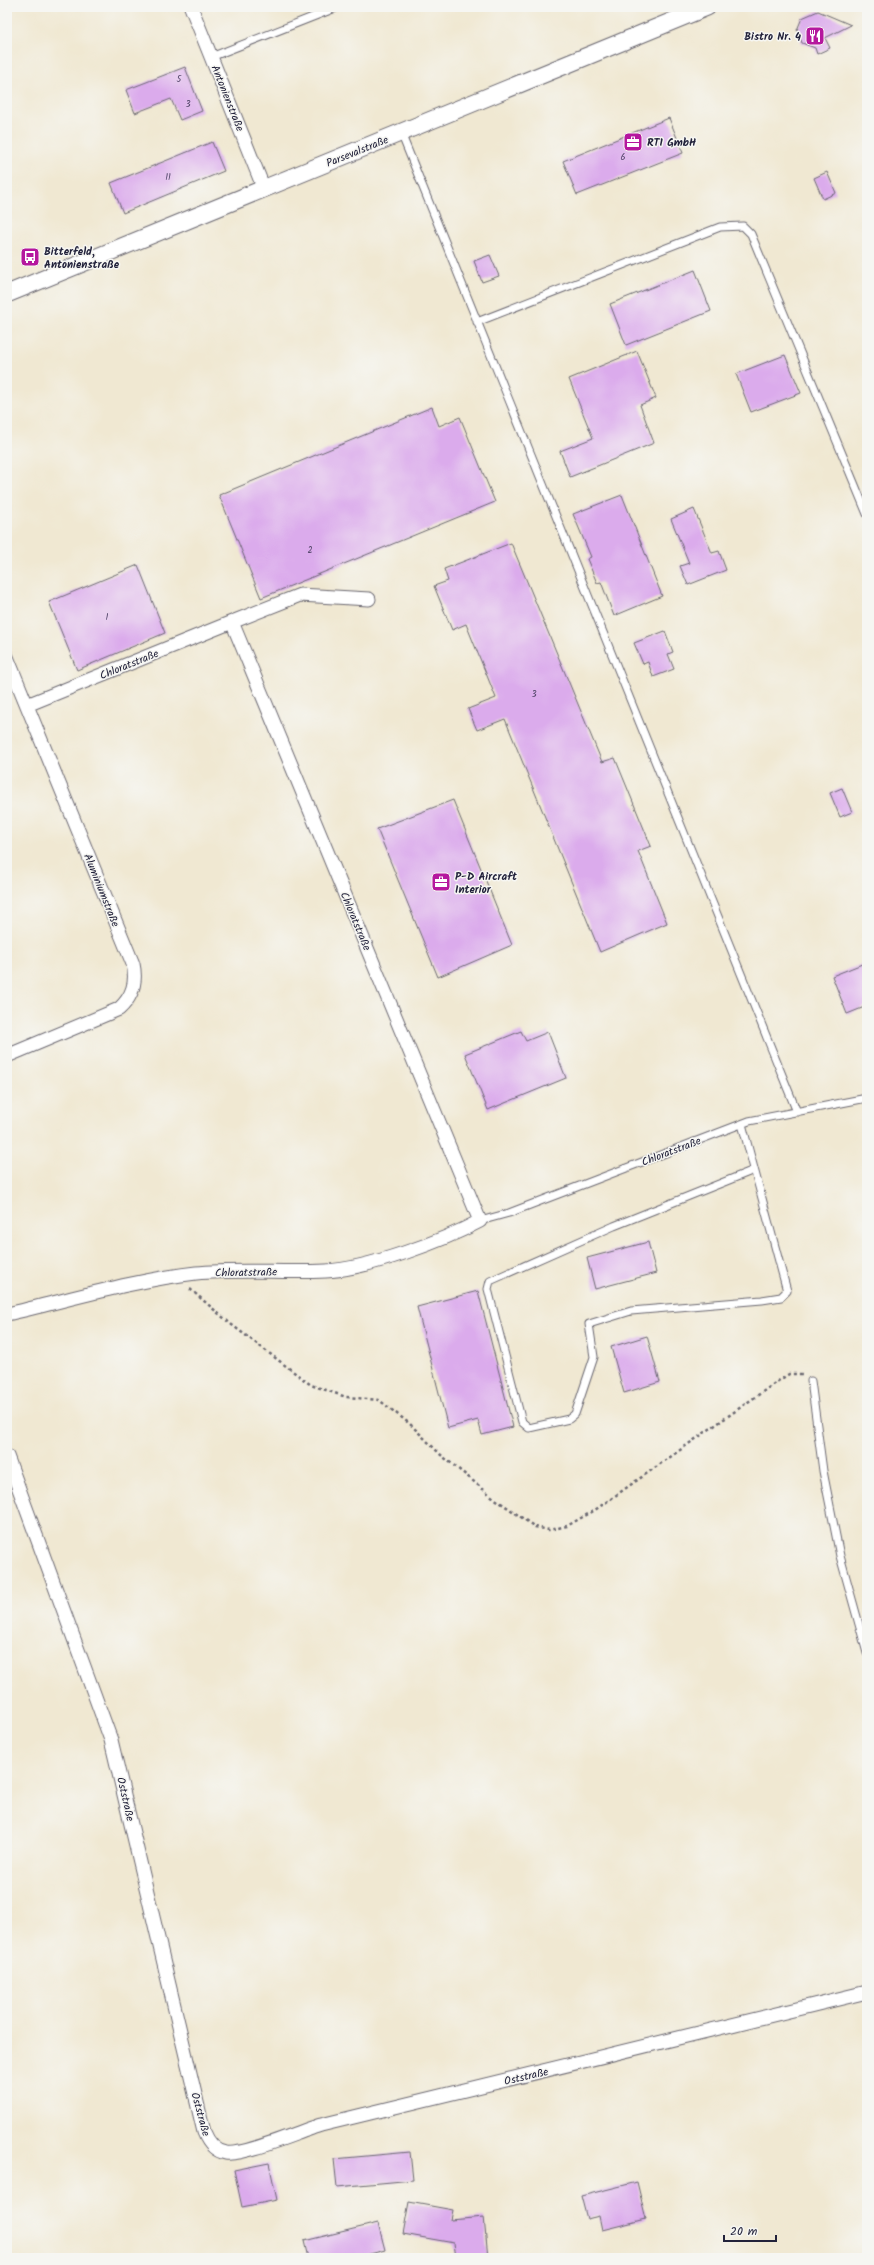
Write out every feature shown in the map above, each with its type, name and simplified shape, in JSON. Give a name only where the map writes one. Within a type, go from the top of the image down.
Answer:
[{"type":"street","name":"Antonienstraße","points":[[191,7],[264,189]]},
{"type":"street","name":"Parsevalstraße","points":[[7,294],[400,133],[696,9]]},
{"type":"street","name":"Chloratstraße","points":[[27,705],[300,595],[369,599]]},
{"type":"street","name":"Chloratstraße","points":[[7,1314],[175,1276],[216,1272],[328,1271],[350,1267],[391,1256],[462,1231],[480,1221],[232,622]]},
{"type":"street","name":"Aluminiumstraße","points":[[7,657],[133,964],[135,980],[131,994],[119,1009],[7,1056]]},
{"type":"street","name":"Oststraße","points":[[7,1456],[111,1740],[204,2132],[211,2145],[217,2149],[224,2152],[240,2152],[321,2125],[867,1992]]},
{"type":"lane","points":[[211,58],[338,7]]},
{"type":"lane","points":[[400,133],[797,1112]]},
{"type":"lane","points":[[477,322],[720,227],[743,226],[751,234],[867,514]]},
{"type":"lane","name":"Chloratstraße","points":[[480,1221],[509,1213],[742,1124],[867,1098]]},
{"type":"lane","points":[[742,1124],[787,1291],[782,1297],[762,1300],[631,1311],[589,1324],[594,1357],[575,1414],[569,1419],[529,1428],[525,1426],[522,1422],[488,1288],[490,1281],[614,1226],[754,1170]]},
{"type":"lane","points":[[811,1381],[823,1471],[840,1556],[867,1653]]},
{"type":"path","points":[[175,1276],[232,1325],[311,1385],[346,1397],[379,1400],[494,1498],[535,1527],[549,1530],[567,1526],[595,1510],[789,1374],[801,1373],[811,1381]]},
{"type":"building","name":"Bistro Nr. 4","points":[[818,11],[851,25],[825,38],[830,48],[817,54],[815,48],[802,43],[797,30],[802,18]]},
{"type":"building","points":[[185,67],[202,111],[180,120],[171,99],[135,113],[126,90]]},
{"type":"building","points":[[669,118],[683,153],[577,195],[563,161]]},
{"type":"building","points":[[212,142],[224,171],[123,213],[111,183]]},
{"type":"building","points":[[827,172],[836,193],[823,199],[814,178]]},
{"type":"building","points":[[490,255],[499,276],[482,282],[474,261]]},
{"type":"building","points":[[695,270],[711,311],[626,345],[610,304]]},
{"type":"building","points":[[637,351],[656,398],[640,405],[654,443],[570,477],[560,451],[593,438],[569,379]]},
{"type":"building","points":[[785,355],[801,393],[751,412],[736,374]]},
{"type":"building","points":[[432,407],[439,426],[460,417],[495,502],[261,598],[219,495]]},
{"type":"building","points":[[622,495],[662,596],[614,616],[601,582],[597,583],[587,559],[591,557],[573,514]]},
{"type":"building","points":[[694,509],[712,553],[719,551],[726,570],[688,585],[680,566],[689,563],[671,519]]},
{"type":"building","points":[[511,543],[602,762],[615,758],[651,846],[638,851],[667,923],[600,952],[505,719],[477,730],[468,709],[496,698],[466,624],[452,630],[434,586],[448,581],[444,569]]},
{"type":"building","points":[[138,565],[165,633],[77,670],[49,602]]},
{"type":"building","points":[[665,631],[673,652],[668,654],[674,669],[653,677],[648,662],[643,664],[634,643]]},
{"type":"building","points":[[842,788],[852,812],[840,817],[830,793]]},
{"type":"building","points":[[453,800],[512,945],[438,977],[377,829]]},
{"type":"building","points":[[867,962],[867,1006],[847,1014],[832,976]]},
{"type":"building","points":[[521,1031],[526,1041],[548,1032],[566,1078],[488,1110],[465,1054]]},
{"type":"building","points":[[648,1242],[656,1273],[595,1289],[587,1258]]},
{"type":"building","points":[[478,1291],[513,1427],[482,1435],[478,1420],[448,1428],[417,1307]]},
{"type":"building","points":[[647,1336],[660,1382],[624,1393],[611,1347]]},
{"type":"building","points":[[410,2152],[413,2180],[337,2187],[334,2159]]},
{"type":"building","points":[[269,2163],[277,2200],[242,2207],[234,2170]]},
{"type":"building","points":[[637,2182],[646,2219],[602,2230],[599,2216],[587,2219],[581,2196]]},
{"type":"building","points":[[409,2202],[453,2210],[451,2220],[484,2217],[488,2258],[456,2258],[454,2243],[403,2234]]},
{"type":"building","points":[[378,2223],[385,2250],[355,2258],[308,2258],[304,2241]]},
{"type":"place","name":"Bistro Nr. 4","points":[[815,36]]},
{"type":"place","name":"RTI GmbH","points":[[633,142]]},
{"type":"place","name":"Bitterfeld, Antonienstraße","points":[[30,257]]},
{"type":"place","name":"P-D Aircraft Interior","points":[[441,882]]}]
